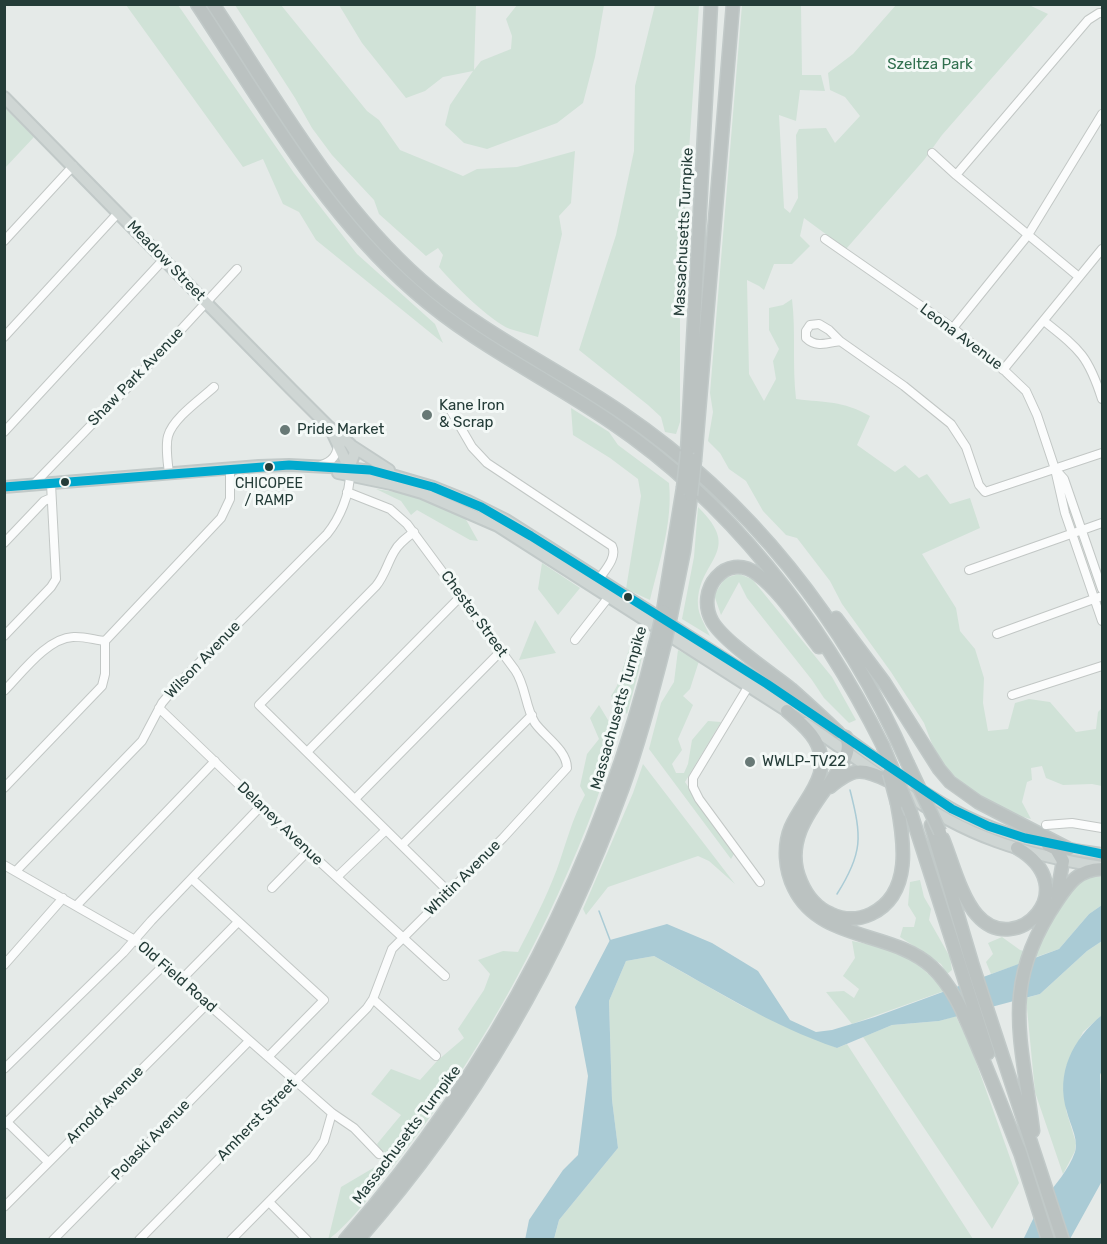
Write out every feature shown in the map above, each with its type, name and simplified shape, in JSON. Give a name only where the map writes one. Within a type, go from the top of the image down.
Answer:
[{"type":"highway","points":[[197,4],[312,177],[345,221],[373,252],[413,291],[449,320],[612,423],[665,462],[739,534],[784,586],[819,634],[858,698],[883,746],[911,813],[965,965],[992,1024],[1062,1239]]},
{"type":"highway","points":[[213,4],[329,178],[365,224],[402,263],[432,290],[473,321],[607,403],[670,448],[731,501],[827,607],[867,657],[947,779],[978,802],[1069,849]]},
{"type":"highway","name":"Massachusetts Turnpike","points":[[691,456],[711,4]]},
{"type":"highway","name":"Massachusetts Turnpike","points":[[358,1239],[397,1194],[449,1125],[490,1063],[524,1005],[582,891],[606,832],[661,640],[684,550],[687,491],[733,4]]},
{"type":"highway","points":[[783,558],[831,622],[863,673],[892,728],[973,910],[982,920],[996,928],[1012,929],[1026,924],[1038,913],[1045,900],[1046,884],[1043,873],[1035,861],[1017,848]]},
{"type":"highway","points":[[821,797],[847,752],[848,743],[792,690],[719,631],[710,616],[706,602],[714,579],[725,571],[736,568],[750,570],[758,576],[787,607],[858,698]]},
{"type":"highway","points":[[787,711],[812,736],[819,749],[821,760],[817,784],[794,821],[788,836],[787,863],[794,889],[807,907],[824,921],[902,948],[920,957],[933,968],[953,993],[975,1028]]},
{"type":"highway","points":[[883,746],[897,803],[903,847],[898,886],[890,900],[877,911],[862,918],[848,919],[829,913],[813,901],[800,880],[795,863],[795,848],[800,828],[821,797],[839,780],[854,772],[869,772],[889,782]]},
{"type":"highway","name":"Massachusetts Turnpike","points":[[345,1239],[389,1188],[435,1127],[466,1082],[510,1010],[582,866],[630,751]]},
{"type":"highway","points":[[935,828],[965,965],[975,1028],[1021,1155],[1048,1239]]},
{"type":"highway","points":[[1047,844],[1056,849],[1063,861],[1061,882],[1054,905]]},
{"type":"highway","points":[[1036,1157],[1018,1014],[1022,976],[1035,938],[1070,883],[1086,870],[1102,868]]},
{"type":"main road","name":"Meadow Street","points":[[4,97],[327,426],[373,461],[405,478]]},
{"type":"main road","name":"Meadow Street","points":[[327,426],[338,442],[350,472]]},
{"type":"main road","points":[[350,444],[355,452],[350,472]]},
{"type":"main road","points":[[4,487],[279,465],[308,466],[350,472],[407,488],[457,507],[506,531],[597,582]]},
{"type":"main road","points":[[350,472],[370,470],[405,478],[468,501],[506,520],[612,592],[842,735],[958,812],[996,829],[1047,844],[1102,854]]},
{"type":"main road","points":[[752,681],[787,711],[889,782],[955,824],[992,842],[1063,861],[1102,868]]},
{"type":"street","points":[[956,175],[1088,20],[1102,13]]},
{"type":"street","points":[[953,328],[1028,235],[1102,114]]},
{"type":"street","points":[[932,153],[1079,277]]},
{"type":"street","points":[[4,241],[73,166]]},
{"type":"street","points":[[4,337],[118,213]]},
{"type":"street","name":"Leona Avenue","points":[[825,239],[953,328],[1003,370],[1027,394],[1037,415],[1054,469]]},
{"type":"street","points":[[1003,370],[1079,277],[1102,253]]},
{"type":"street","points":[[4,432],[164,260]]},
{"type":"street","name":"Shaw Park Avenue","points":[[33,485],[237,269]]},
{"type":"street","points":[[1044,321],[1083,354],[1102,399]]},
{"type":"street","points":[[840,341],[904,386],[951,424],[966,447],[979,485],[985,492],[1102,453]]},
{"type":"street","points":[[169,474],[167,438],[171,430],[182,416],[214,387]]},
{"type":"street","points":[[447,404],[472,447],[487,463],[612,546],[613,557],[597,582]]},
{"type":"street","points":[[308,466],[329,462],[336,454],[338,442]]},
{"type":"street","points":[[4,788],[100,688],[105,677],[105,641],[221,518],[230,499],[230,469]]},
{"type":"street","points":[[1054,469],[1064,479],[1102,589]]},
{"type":"street","points":[[1054,469],[1072,534],[1099,597],[1102,621]]},
{"type":"street","name":"Wilson Avenue","points":[[16,871],[142,741],[159,708],[184,679],[327,534],[336,520],[347,492],[350,472]]},
{"type":"street","points":[[4,636],[55,581],[51,484]]},
{"type":"street","name":"Chester Street","points":[[347,492],[393,511],[414,532],[522,682],[532,716],[564,756],[567,766]]},
{"type":"street","points":[[4,543],[44,501],[51,498]]},
{"type":"street","points":[[969,570],[1102,523]]},
{"type":"street","points":[[414,532],[392,554],[376,586],[259,705],[449,892]]},
{"type":"street","points":[[575,640],[612,592]]},
{"type":"street","points":[[307,752],[461,596]]},
{"type":"street","points":[[997,634],[1099,597]]},
{"type":"street","points":[[4,691],[44,650],[62,639],[78,637],[105,641]]},
{"type":"street","points":[[355,800],[501,651]]},
{"type":"street","points":[[1012,695],[1102,666]]},
{"type":"street","points":[[752,681],[695,775],[692,784],[699,799],[760,882]]},
{"type":"street","name":"Delaney Avenue","points":[[159,708],[308,851],[445,976]]},
{"type":"street","points":[[402,845],[532,716]]},
{"type":"street","points":[[76,906],[215,761]]},
{"type":"street","name":"Whitin Avenue","points":[[373,999],[392,949],[561,776],[567,766]]},
{"type":"street","points":[[4,1070],[135,940],[261,806]]},
{"type":"street","points":[[1046,825],[1072,823],[1102,828]]},
{"type":"street","points":[[337,877],[386,830]]},
{"type":"street","points":[[272,888],[308,851]]},
{"type":"street","name":"Old Field Road","points":[[4,865],[135,940],[332,1113],[354,1128],[379,1154]]},
{"type":"street","points":[[192,879],[324,1000],[268,1057]]},
{"type":"street","points":[[4,965],[63,898]]},
{"type":"street","points":[[180,981],[238,922]]},
{"type":"street","points":[[48,1162],[6,1123],[163,966]]},
{"type":"street","points":[[373,999],[436,1056]]},
{"type":"street","name":"Amherst Street","points":[[139,1239],[367,1008],[373,999]]},
{"type":"street","name":"Arnold Avenue","points":[[4,1207],[207,1004]]},
{"type":"street","name":"Polaski Avenue","points":[[52,1239],[249,1041]]},
{"type":"street","points":[[231,1239],[313,1157],[324,1141],[332,1113]]},
{"type":"street","points":[[269,1202],[308,1239]]},
{"type":"green space","points":[[126,5],[178,5],[294,173],[357,254],[435,324],[443,343],[316,240],[299,212],[283,204],[263,159],[243,167]]},
{"type":"green space","points":[[235,5],[281,5],[367,111],[379,120],[400,150],[463,176],[477,169],[517,167],[575,151],[571,203],[559,216],[562,234],[538,337],[510,329],[492,318],[462,292],[439,267],[443,255],[438,248],[426,256],[379,214],[374,200],[332,155],[312,128]]},
{"type":"green space","points":[[339,5],[476,5],[474,70],[481,61],[511,49],[512,36],[506,19],[517,5],[604,5],[595,57],[583,103],[557,123],[487,149],[464,143],[445,125],[450,105],[473,71],[443,77],[425,91],[406,98],[362,43]]},
{"type":"green space","points":[[655,5],[699,5],[680,281],[680,422],[676,434],[665,432],[661,417],[579,350],[616,235],[634,151],[635,86]]},
{"type":"green space","name":"Szeltza Park","points":[[742,5],[801,5],[802,75],[821,75],[825,91],[800,90],[796,121],[779,115],[784,208],[790,213],[798,198],[796,135],[799,129],[826,128],[835,143],[860,116],[845,97],[830,90],[828,73],[853,54],[896,5],[1029,5],[1048,14],[846,249],[804,218],[800,236],[810,246],[792,264],[774,264],[764,290],[747,280],[749,374],[764,401],[776,379],[773,361],[779,349],[769,330],[769,308],[783,305],[792,299],[796,399],[842,405],[870,416],[857,445],[895,472],[905,465],[919,478],[927,474],[950,504],[970,498],[980,528],[922,554],[956,608],[960,631],[975,649],[984,678],[983,703],[988,731],[1008,729],[1015,703],[1029,699],[1050,702],[1076,732],[1096,729],[1098,712],[1102,708],[1102,786],[1063,785],[1046,778],[1042,766],[1031,768],[1032,780],[1027,782],[1022,802],[1031,819],[1019,816],[967,788],[946,768],[932,744],[924,723],[842,604],[830,581],[797,538],[786,535],[763,511],[746,481],[729,469],[720,453],[708,441],[713,412],[710,393]]},
{"type":"green space","points":[[4,107],[34,137],[5,168],[4,168]]},
{"type":"green space","points":[[571,408],[609,432],[618,445],[669,483],[667,528],[650,600],[626,589],[641,496],[638,479],[573,435]]},
{"type":"green space","points":[[376,489],[402,493],[432,502],[464,516],[478,541],[470,540],[417,510],[411,515],[401,501]]},
{"type":"green space","points":[[698,507],[718,535],[718,546],[704,577],[698,605],[710,636],[682,619],[694,557]]},
{"type":"green space","points":[[542,563],[580,588],[558,615],[538,589]]},
{"type":"green space","points":[[739,574],[752,579],[832,677],[856,720],[849,723],[824,698],[747,598],[739,582],[721,615],[714,595],[725,578]]},
{"type":"green space","points":[[535,620],[556,653],[519,660]]},
{"type":"green space","points":[[636,628],[647,631],[627,714],[611,696],[617,686]]},
{"type":"green space","points":[[678,650],[699,661],[690,689],[683,696],[693,705],[678,739],[682,750],[672,764],[676,773],[684,773],[692,740],[708,721],[721,722],[685,782],[734,854],[731,859],[649,749],[661,703],[674,682]]},
{"type":"green space","points":[[599,705],[617,735],[587,826],[526,960],[478,1045],[424,1126],[363,1204],[328,1240],[341,1187],[380,1164],[384,1156],[377,1144],[401,1115],[371,1094],[391,1069],[420,1080],[437,1061],[464,1038],[458,1029],[484,990],[490,974],[478,960],[503,951],[518,952],[544,901],[585,795],[580,786],[587,754],[599,739],[590,718]]},
{"type":"green space","points":[[643,764],[735,884],[709,861],[698,856],[608,887],[586,915],[583,909],[633,793]]},
{"type":"green space","points":[[1086,877],[1102,877],[1102,905],[1089,914],[1059,949],[1036,957],[1048,922],[1068,895]]},
{"type":"green space","points":[[920,880],[924,897],[931,909],[929,920],[950,957],[952,970],[947,974],[941,964],[900,937],[903,927],[914,927],[916,918],[908,905],[910,882]]},
{"type":"green space","points":[[1002,937],[1024,951],[1022,963],[991,974],[986,962],[993,954],[988,943]]},
{"type":"green space","points":[[852,941],[880,947],[904,956],[924,970],[944,991],[852,1024],[826,992],[844,991],[854,998],[859,989],[843,976],[855,958]]},
{"type":"green space","points":[[1102,941],[1102,1015],[1083,1032],[1066,1067],[1066,1110],[1076,1143],[1075,1151],[1063,1174],[1035,1092],[1026,998],[1040,994],[1087,951]]},
{"type":"green space","points":[[654,956],[744,1007],[837,1048],[847,1044],[973,1239],[554,1240],[559,1220],[618,1148],[612,1100],[609,1001],[626,961]]},
{"type":"green space","points":[[956,1016],[971,1048],[1019,1183],[992,1229],[863,1037],[892,1025],[939,1021]]},
{"type":"water","points":[[1102,905],[1102,941],[1087,951],[1040,994],[939,1021],[892,1025],[837,1048],[766,1018],[654,956],[626,961],[609,1001],[612,1100],[618,1148],[559,1220],[554,1239],[525,1240],[529,1220],[563,1170],[578,1155],[588,1076],[575,1007],[610,940],[667,924],[712,943],[758,971],[790,1020],[816,1032],[832,1030],[875,1017],[1059,949],[1089,914]]},
{"type":"water","points":[[1102,1015],[1102,1070],[1100,1075],[1102,1181],[1070,1239],[1023,1240],[1039,1208],[1066,1171],[1075,1152],[1075,1137],[1064,1098],[1065,1070],[1075,1046]]},
{"type":"waterway","points":[[837,894],[852,867],[858,844],[857,820],[850,790]]},
{"type":"waterway","points":[[599,911],[610,940]]},
{"type":"transit line","points":[[4,487],[289,465],[370,470],[433,487],[481,507],[531,536],[767,684],[952,809],[988,826],[1025,838],[1102,854]]},
{"type":"place","name":"Kane Iron & Scrap","points":[[427,415]]},
{"type":"place","name":"Pride Market","points":[[285,430]]},
{"type":"place","name":"CHICOPEE / RAMP","points":[[269,467]]},
{"type":"place","name":"WWLP-TV22","points":[[750,762]]}]
